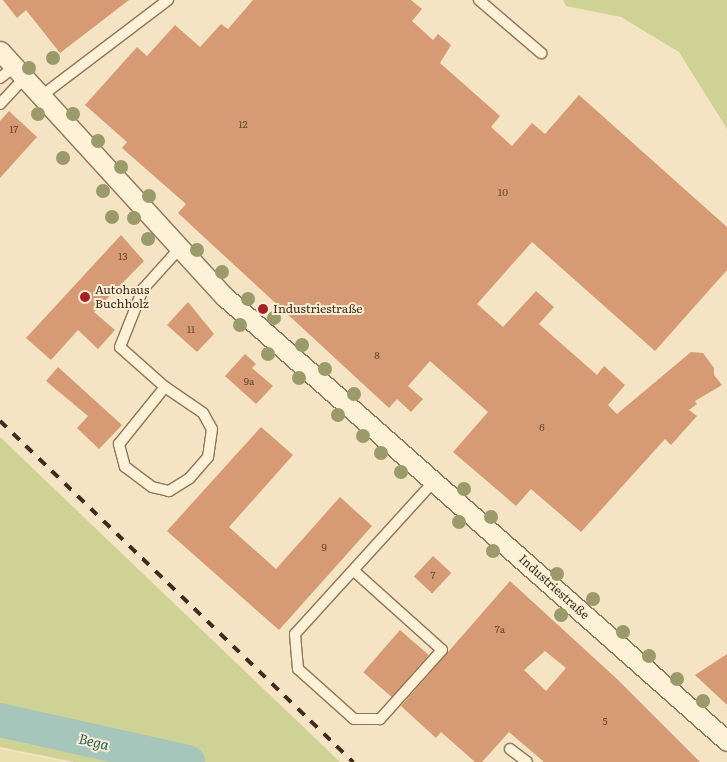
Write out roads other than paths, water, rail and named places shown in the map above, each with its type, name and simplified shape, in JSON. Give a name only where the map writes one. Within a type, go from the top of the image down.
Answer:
[{"type":"street","name":"Industriestraße","points":[[0,51],[12,74],[40,97],[225,297],[435,480],[727,741]]},
{"type":"lane","points":[[40,97],[168,0]]},
{"type":"lane","points":[[479,0],[541,53]]},
{"type":"lane","points":[[0,104],[12,74]]},
{"type":"lane","points":[[165,388],[119,444],[125,467],[152,487],[169,491],[190,478],[208,457],[212,429],[203,413],[165,388],[120,347],[142,289],[179,249]]},
{"type":"lane","points":[[354,571],[442,650],[380,719],[354,719],[298,669],[295,634],[435,480]]},
{"type":"lane","points":[[510,749],[527,762]]},
{"type":"waterway","name":"Bega","points":[[0,720],[188,762]]},
{"type":"railway","points":[[0,421],[353,762]]},
{"type":"place","name":"Autohaus Buchholz","points":[[85,297]]},
{"type":"place","name":"Industriestraße","points":[[263,309]]}]
